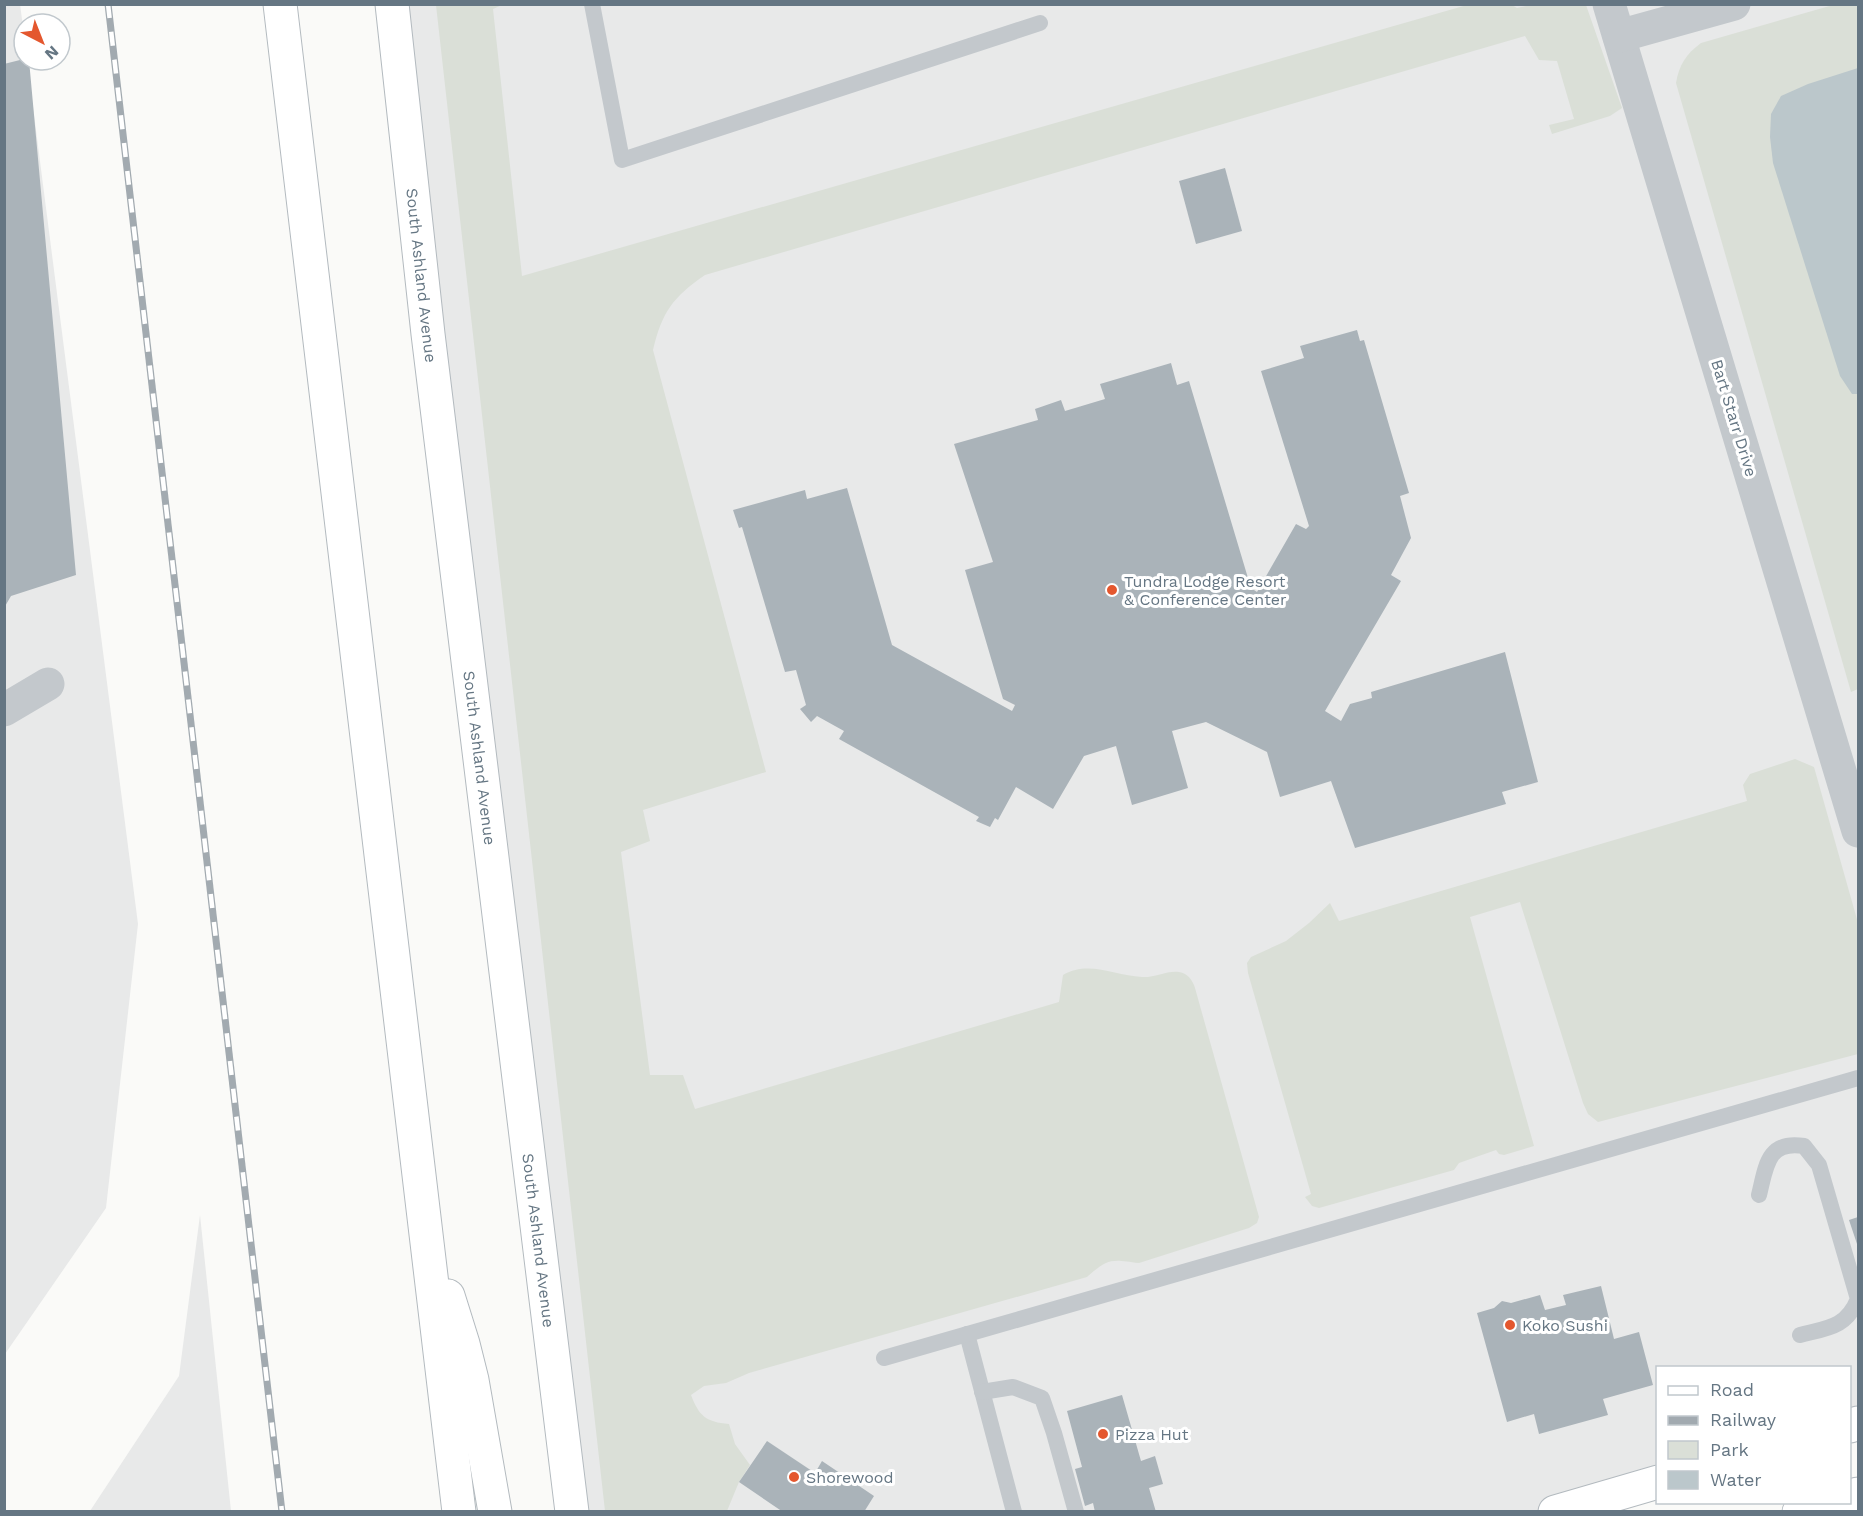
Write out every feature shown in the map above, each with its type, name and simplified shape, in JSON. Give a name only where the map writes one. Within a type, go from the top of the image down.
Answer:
[{"type":"main road","points":[[280,4],[459,1512]]},
{"type":"main road","name":"South Ashland Avenue","points":[[392,4],[428,334],[572,1512]]},
{"type":"main road","points":[[425,1225],[463,1344],[495,1512]]},
{"type":"main road","points":[[1555,1512],[1656,1483]]},
{"type":"main road","points":[[1799,1512],[1826,1504]]},
{"type":"street","name":"Bart Starr Drive","points":[[1608,4],[1858,831]]},
{"type":"street","points":[[1619,36],[1734,4]]},
{"type":"street","points":[[4,710],[48,684]]},
{"type":"lane","points":[[592,4],[622,160],[1040,23]]},
{"type":"lane","points":[[884,1358],[1858,1078]]},
{"type":"lane","points":[[1759,1195],[1768,1159],[1778,1148],[1790,1144],[1804,1146],[1819,1165],[1858,1299],[1854,1309],[1836,1326],[1800,1335]]},
{"type":"lane","points":[[967,1334],[1014,1512]]},
{"type":"lane","points":[[982,1392],[1013,1387],[1042,1398],[1076,1512]]},
{"type":"shaded area","points":[[20,4],[21,12],[12,12],[12,72],[29,72],[138,924],[106,1208],[5,1354],[4,5]]},
{"type":"shaded area","points":[[392,5],[1858,5],[1858,1423],[1851,1426],[1851,1366],[1656,1366],[1656,1482],[1555,1511],[572,1511]]},
{"type":"shaded area","points":[[200,1215],[231,1511],[90,1511],[179,1376]]},
{"type":"green space","points":[[436,5],[502,5],[493,9],[522,276],[1467,5],[1512,5],[1517,8],[1530,5],[1586,5],[1622,108],[1610,116],[1552,134],[1549,125],[1574,119],[1557,61],[1539,60],[1525,36],[705,275],[670,306],[660,325],[653,350],[766,772],[643,810],[650,841],[621,852],[650,1075],[683,1075],[695,1109],[1059,1002],[1063,975],[1073,971],[1092,969],[1142,977],[1170,972],[1182,973],[1190,978],[1195,988],[1259,1217],[1257,1223],[1249,1228],[1139,1263],[1110,1261],[1087,1277],[749,1373],[726,1383],[704,1386],[691,1395],[697,1408],[704,1417],[714,1422],[729,1424],[735,1444],[750,1465],[739,1482],[727,1511],[605,1511]]},
{"type":"green space","points":[[1833,5],[1858,5],[1858,689],[1851,692],[1676,83],[1684,60],[1701,43]]},
{"type":"green space","points":[[1795,759],[1814,767],[1858,923],[1858,1054],[1598,1122],[1588,1114],[1583,1103],[1520,902],[1470,917],[1534,1146],[1504,1155],[1499,1154],[1496,1150],[1459,1163],[1454,1170],[1319,1208],[1312,1206],[1305,1197],[1311,1194],[1248,973],[1247,963],[1251,957],[1286,941],[1330,903],[1339,921],[1747,801],[1743,785],[1750,774]]},
{"type":"water","points":[[1858,68],[1858,394],[1852,394],[1840,376],[1773,163],[1770,137],[1771,114],[1781,96],[1808,84]]},
{"type":"building","points":[[12,62],[12,72],[30,72],[76,575],[11,596],[4,608],[4,64]]},
{"type":"building","points":[[1225,168],[1242,231],[1196,244],[1179,181]]},
{"type":"building","name":"Tundra Lodge Resort & Conference Center","points":[[1357,330],[1360,341],[1364,340],[1409,493],[1400,496],[1411,538],[1391,575],[1401,581],[1325,711],[1341,721],[1350,704],[1372,698],[1371,692],[1505,652],[1538,782],[1502,792],[1506,804],[1355,848],[1331,781],[1280,797],[1267,752],[1206,722],[1172,731],[1188,788],[1132,805],[1116,746],[1084,756],[1053,809],[1016,787],[998,820],[995,818],[990,827],[976,821],[979,817],[839,739],[844,731],[817,716],[811,722],[800,709],[806,705],[796,670],[785,672],[742,527],[739,528],[733,510],[805,490],[807,499],[847,488],[892,645],[1012,711],[1015,705],[1003,699],[965,570],[993,562],[954,444],[1038,420],[1035,409],[1061,400],[1065,411],[1105,399],[1100,384],[1171,363],[1177,385],[1189,381],[1251,588],[1257,592],[1296,524],[1306,529],[1309,526],[1261,371],[1304,358],[1300,346]]},
{"type":"building","points":[[1858,1217],[1858,1247],[1849,1220]]},
{"type":"building","points":[[1601,1286],[1614,1339],[1639,1332],[1653,1385],[1603,1399],[1608,1415],[1539,1434],[1534,1414],[1507,1422],[1477,1313],[1494,1308],[1502,1301],[1511,1303],[1540,1295],[1545,1310],[1566,1305],[1563,1295]]},
{"type":"building","name":"Pizza Hut","points":[[1122,1395],[1141,1461],[1155,1456],[1163,1484],[1149,1488],[1156,1512],[1095,1512],[1093,1503],[1085,1506],[1075,1469],[1082,1467],[1067,1411]]},
{"type":"building","name":"Shorewood","points":[[767,1441],[815,1473],[822,1461],[874,1496],[864,1512],[783,1512],[739,1482]]},
{"type":"railway","points":[[108,4],[282,1512]]},
{"type":"place","name":"Tundra Lodge Resort & Conference Center","points":[[1112,590]]},
{"type":"place","name":"Koko Sushi","points":[[1510,1325]]},
{"type":"place","name":"Pizza Hut","points":[[1103,1434]]},
{"type":"place","name":"Shorewood","points":[[794,1477]]}]
